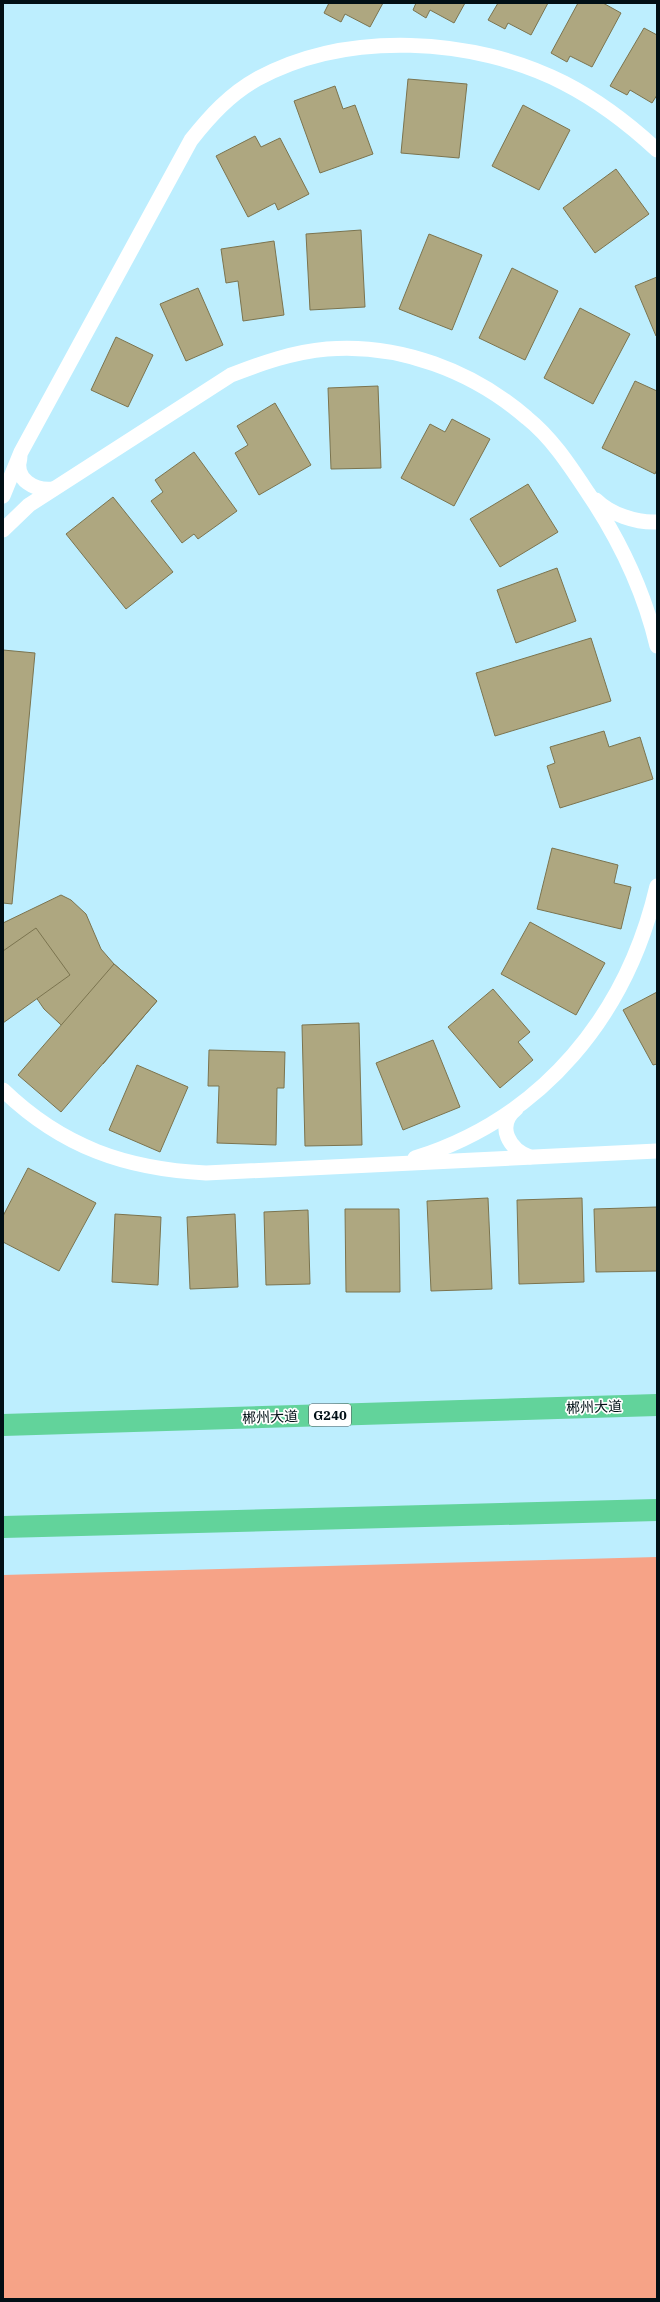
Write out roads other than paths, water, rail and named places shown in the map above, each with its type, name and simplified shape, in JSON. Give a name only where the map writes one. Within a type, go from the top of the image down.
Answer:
[{"type":"highway","name":"郴州大道","points":[[3,1425],[657,1405]]},
{"type":"highway","points":[[3,1527],[657,1510]]},
{"type":"lane","points":[[3,496],[22,452],[191,140],[209,116],[232,96],[257,80],[284,67],[317,57],[364,48],[405,46],[446,48],[506,61],[564,83],[598,103],[630,126],[657,150]]},
{"type":"lane","points":[[3,530],[28,505],[231,375],[262,362],[294,354],[327,349],[361,349],[394,353],[431,362],[466,376],[498,395],[528,418],[554,445],[601,513],[623,552],[640,593],[657,646]]},
{"type":"lane","points":[[22,452],[18,462],[20,474],[26,482],[44,490],[53,489]]},
{"type":"lane","points":[[576,476],[586,491],[599,504],[615,513],[633,519],[657,522]]},
{"type":"lane","points":[[640,942],[657,886]]},
{"type":"lane","points":[[530,1158],[520,1154],[512,1146],[507,1136],[508,1119],[577,1052],[601,1021],[622,982],[645,930],[657,919]]},
{"type":"lane","points":[[3,1090],[19,1106],[46,1126],[75,1143],[106,1156],[139,1166],[172,1171],[206,1173],[657,1151]]},
{"type":"lane","points":[[397,1164],[461,1141],[520,1106]]}]
